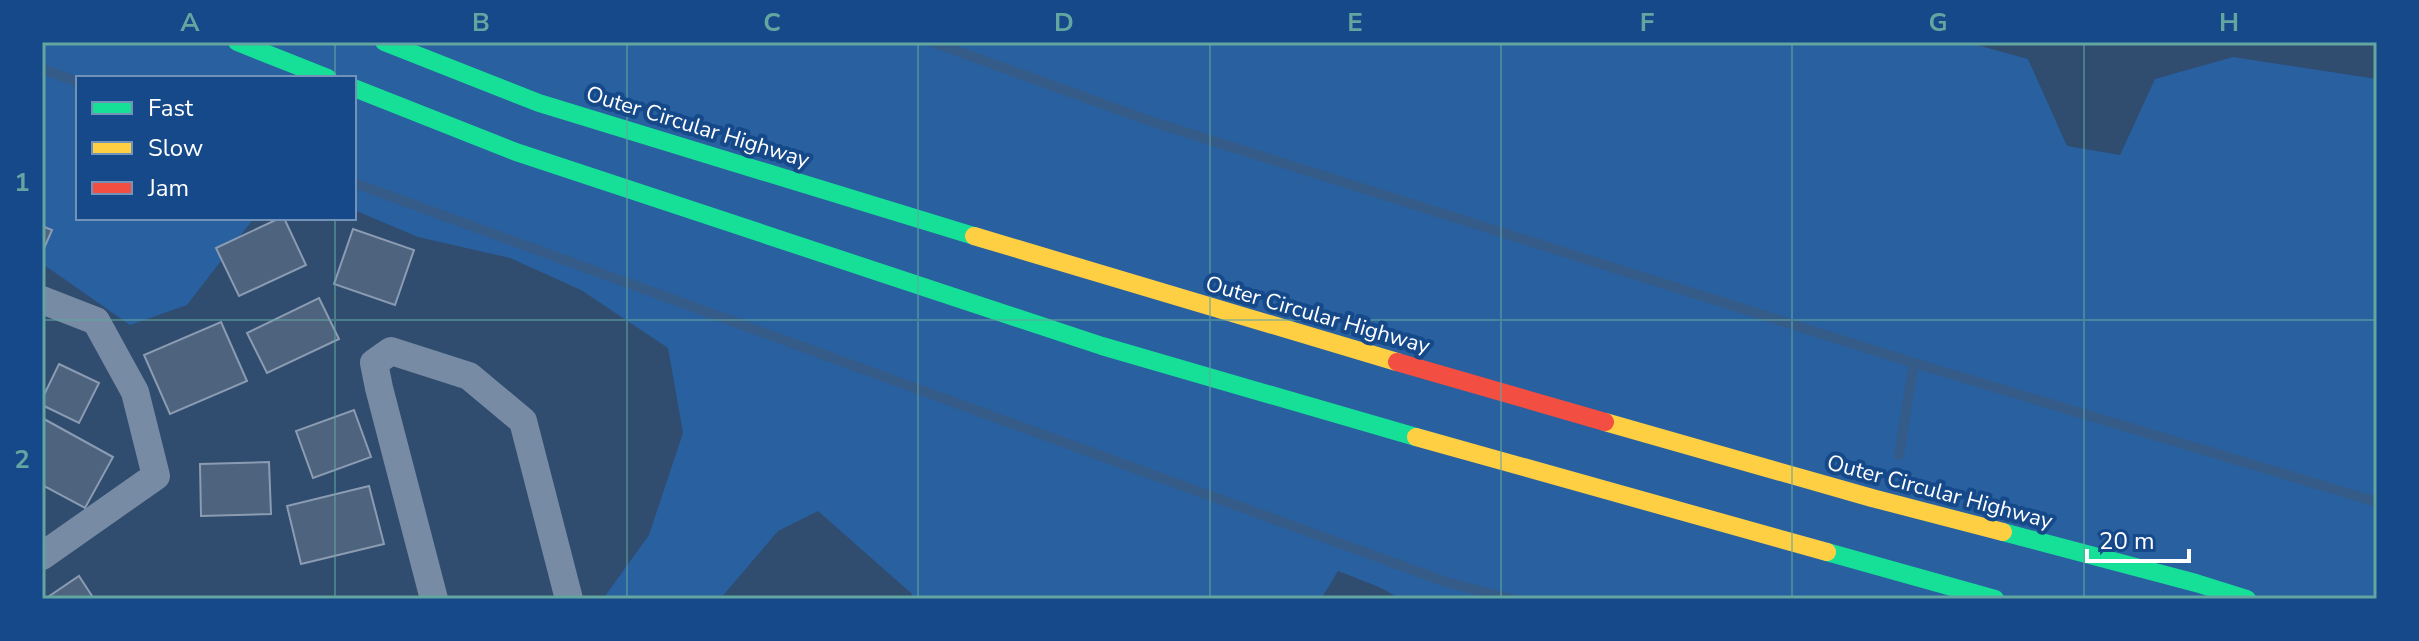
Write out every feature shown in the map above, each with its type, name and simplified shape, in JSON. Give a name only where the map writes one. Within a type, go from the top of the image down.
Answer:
[{"type":"highway","points":[[237,42],[323,76]]},
{"type":"highway","name":"Outer Circular Highway","points":[[384,42],[539,103],[1121,281],[1532,402],[2247,599]]},
{"type":"highway","points":[[356,89],[516,152],[1102,346],[1554,477],[1995,599]]},
{"type":"street","points":[[42,300],[96,321],[135,392],[156,476],[42,556]]},
{"type":"street","points":[[434,599],[374,363],[391,351],[469,376],[523,421],[569,599]]},
{"type":"shaded area","points":[[42,42],[1966,42],[2028,59],[2067,146],[2120,155],[2155,79],[2233,57],[2377,79],[2377,599],[1401,599],[1338,571],[1321,599],[910,599],[912,594],[818,511],[778,531],[720,599],[603,599],[649,535],[683,433],[668,348],[581,290],[510,258],[418,237],[356,211],[356,76],[76,76],[76,220],[252,220],[187,305],[130,325],[42,266]]},
{"type":"building","points":[[276,220],[285,220],[306,265],[239,296],[216,248]]},
{"type":"building","points":[[42,226],[52,230],[42,253]]},
{"type":"building","points":[[353,229],[414,250],[395,305],[334,284]]},
{"type":"building","points":[[319,298],[339,339],[267,373],[247,333]]},
{"type":"building","points":[[221,322],[247,381],[170,414],[144,355]]},
{"type":"building","points":[[59,364],[99,383],[79,423],[42,405]]},
{"type":"building","points":[[354,410],[371,457],[313,478],[296,431]]},
{"type":"building","points":[[44,419],[113,457],[85,508],[42,485]]},
{"type":"building","points":[[269,462],[271,514],[201,516],[200,464]]},
{"type":"building","points":[[369,486],[384,544],[301,564],[287,506]]},
{"type":"building","points":[[79,576],[94,599],[45,599]]},
{"type":"waterway","points":[[932,42],[1153,122],[1914,363],[2377,502]]},
{"type":"waterway","points":[[42,69],[76,81]]},
{"type":"waterway","points":[[356,184],[1446,582],[1511,599]]},
{"type":"waterway","points":[[1899,455],[1914,363]]},
{"type":"traffic: fast","points":[[237,42],[323,76]]},
{"type":"traffic: fast","points":[[384,42],[539,103],[974,236]]},
{"type":"traffic: fast","points":[[356,89],[516,152],[1102,346],[1416,437]]},
{"type":"traffic: fast","points":[[2003,532],[2247,599]]},
{"type":"traffic: fast","points":[[1827,552],[1995,599]]},
{"type":"traffic: slow","points":[[974,236],[1397,362]]},
{"type":"traffic: slow","points":[[1605,422],[2003,532]]},
{"type":"traffic: slow","points":[[1416,437],[1827,552]]},
{"type":"traffic: jam","points":[[1397,362],[1605,422]]}]
